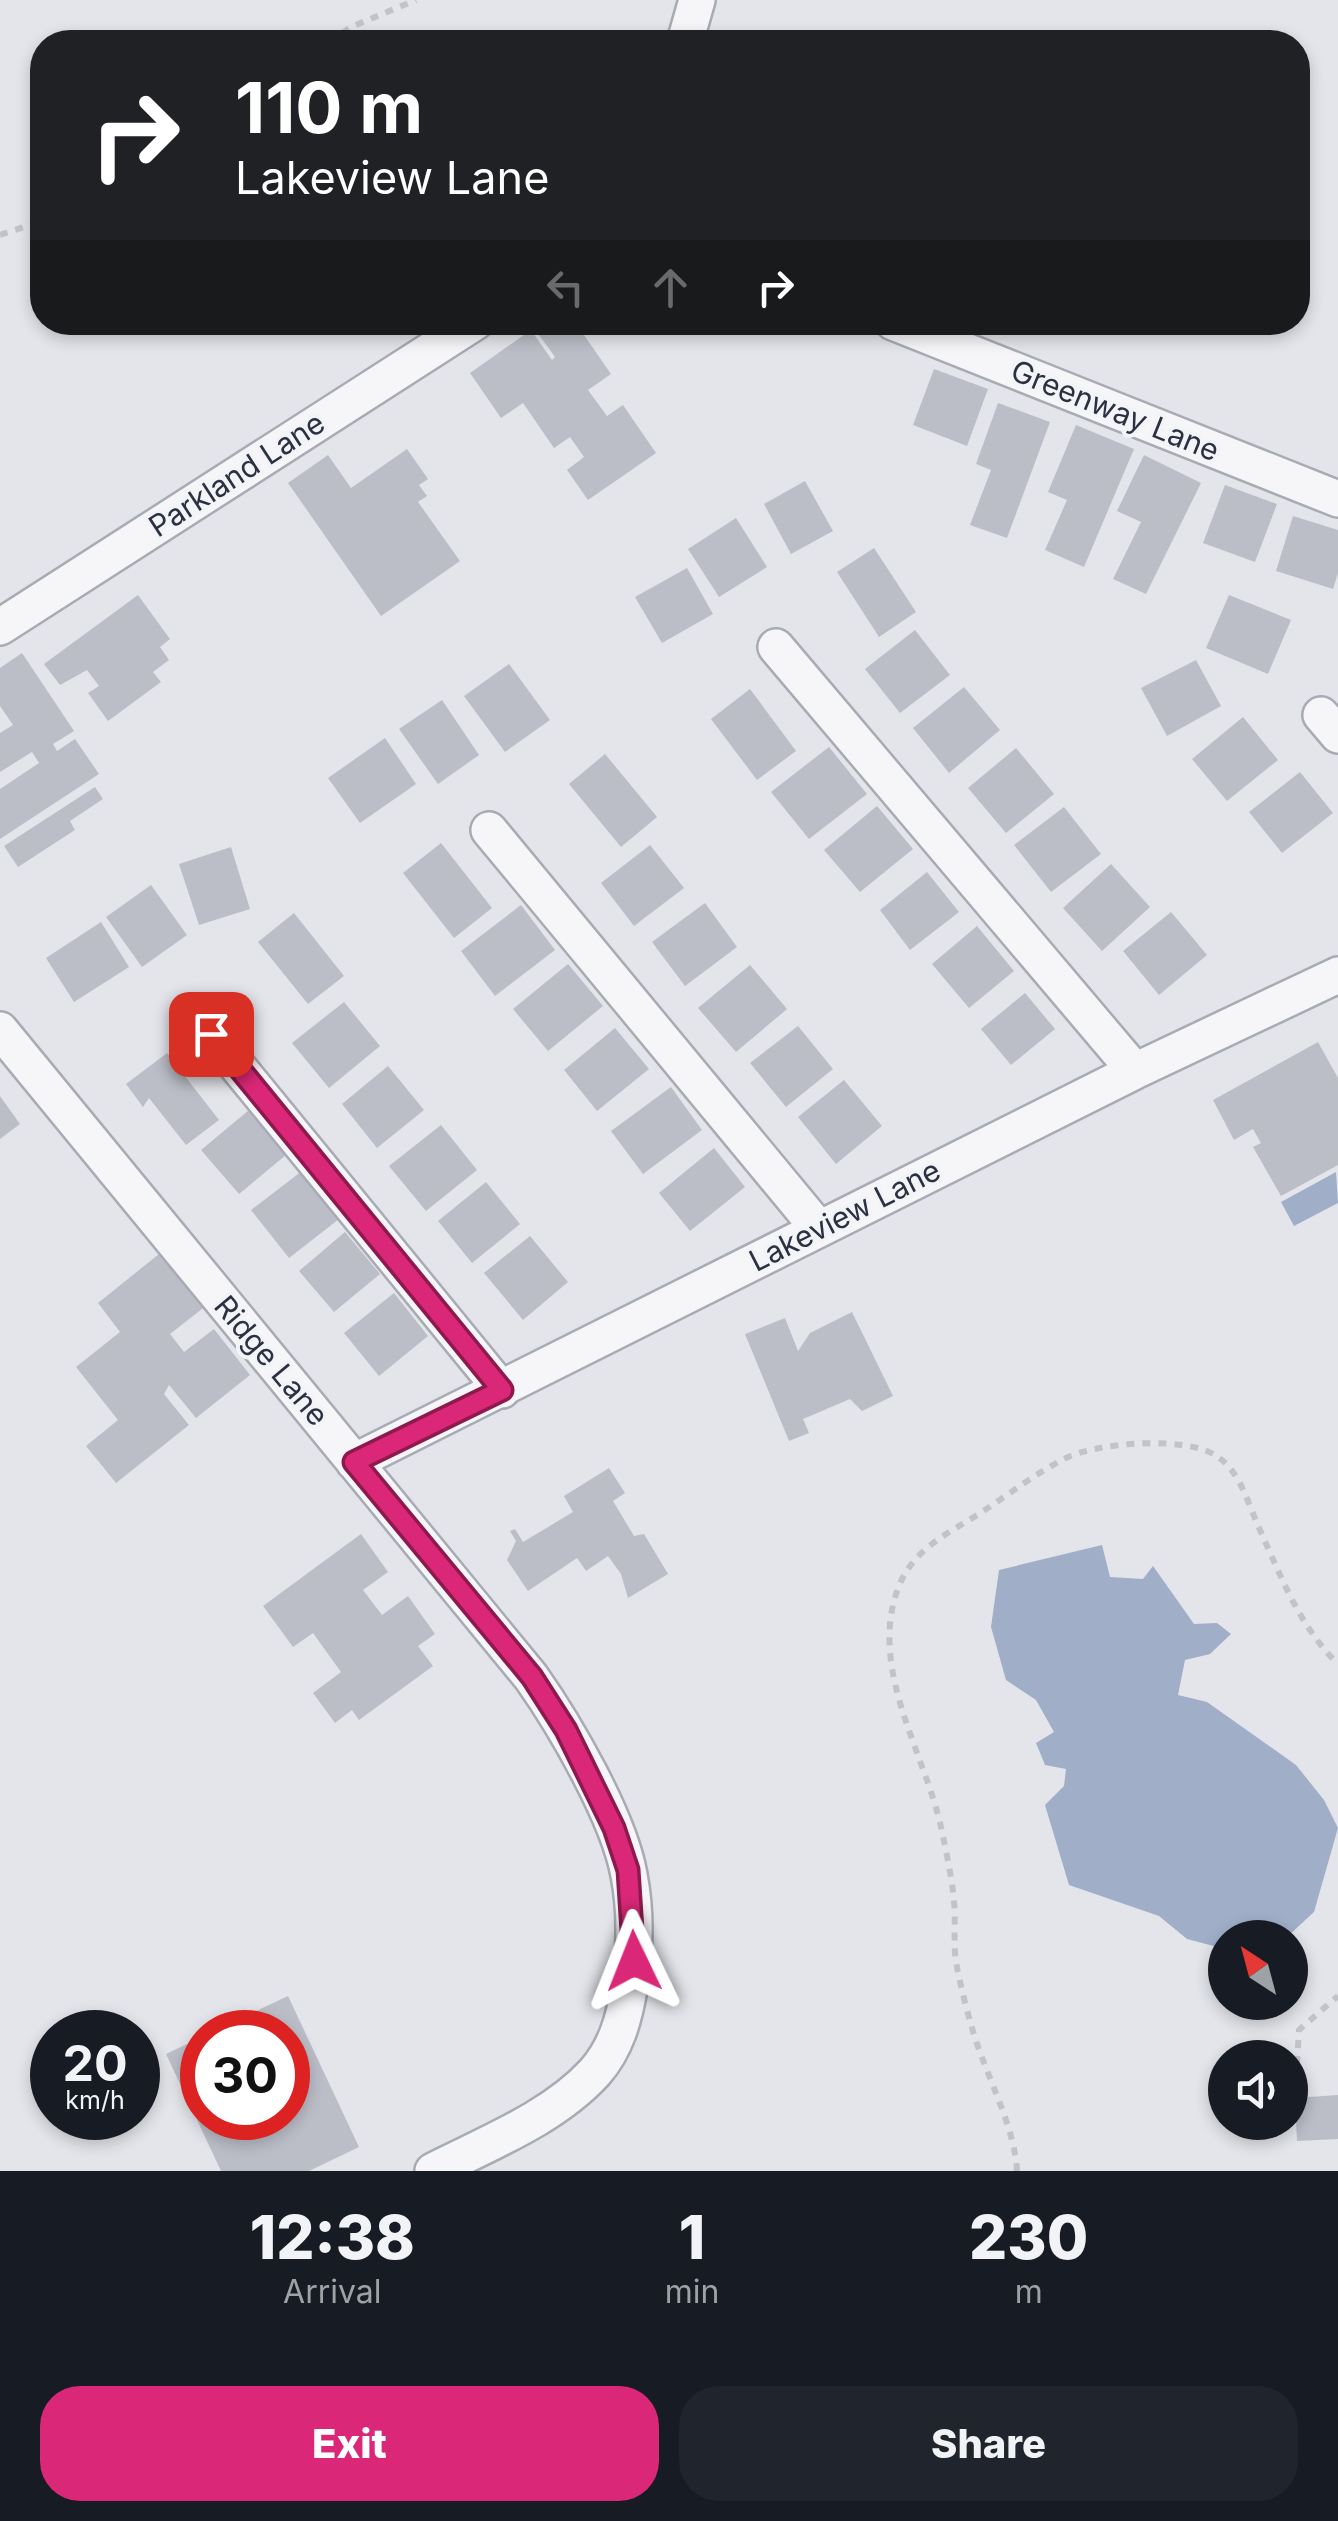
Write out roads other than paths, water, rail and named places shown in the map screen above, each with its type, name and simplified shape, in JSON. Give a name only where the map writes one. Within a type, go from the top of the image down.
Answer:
[{"type":"street","points":[[688,30],[697,0]]},
{"type":"street","name":"Parkland Lane","points":[[0,627],[455,335]]},
{"type":"street","name":"Greenway Lane","points":[[925,335],[1338,499]]},
{"type":"street","points":[[776,646],[1135,1071]]},
{"type":"street","points":[[490,830],[818,1229]]},
{"type":"street","name":"Lakeview Lane","points":[[354,1462],[1135,1071],[1338,975]]},
{"type":"street","name":"Ridge Lane","points":[[0,1030],[532,1677],[555,1712],[614,1828],[632,1896],[634,1961],[617,2038],[598,2068],[553,2107],[433,2171]]},
{"type":"street","points":[[211,1034],[502,1390]]},
{"type":"water","points":[[1336,1172],[1338,1203],[1294,1226],[1281,1202]]},
{"type":"water","points":[[1102,1545],[1110,1577],[1143,1579],[1153,1566],[1194,1624],[1217,1623],[1231,1634],[1210,1654],[1185,1660],[1178,1695],[1207,1702],[1296,1765],[1324,1800],[1338,1828],[1314,1912],[1305,1920],[1208,1920],[1208,1945],[1187,1939],[1159,1916],[1069,1885],[1045,1805],[1064,1786],[1066,1769],[1045,1765],[1036,1743],[1054,1732],[1036,1700],[1006,1680],[991,1627],[999,1570]]}]
